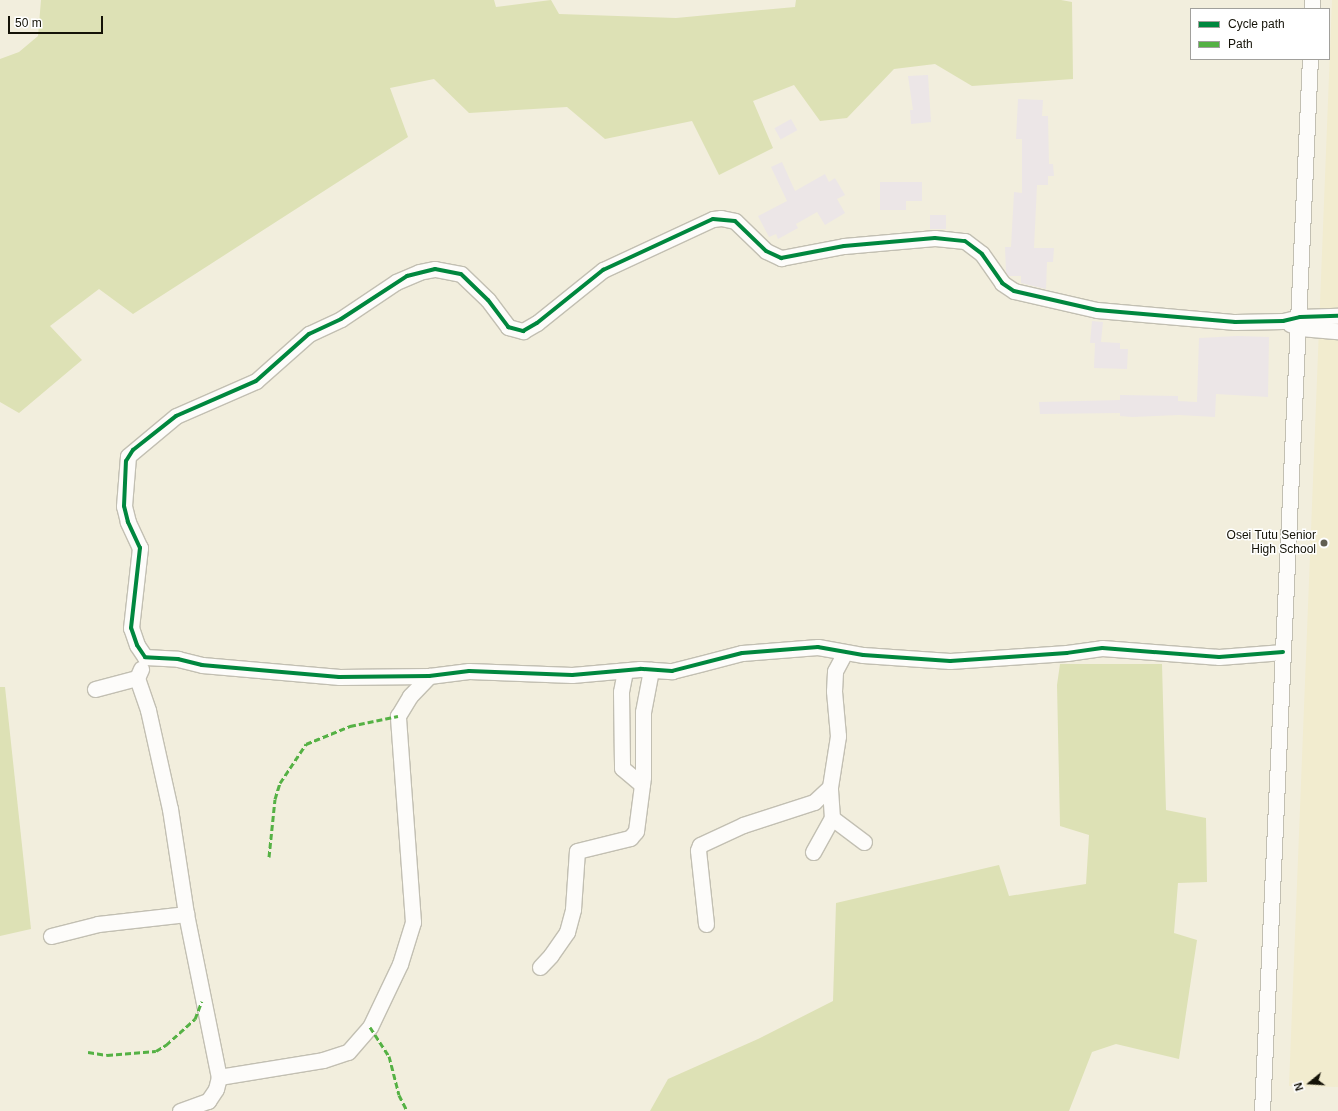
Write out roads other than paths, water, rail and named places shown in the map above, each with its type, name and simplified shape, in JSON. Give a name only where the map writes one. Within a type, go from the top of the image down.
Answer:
[{"type":"street","points":[[1262,1111],[1300,323],[1310,60]]},
{"type":"street","points":[[145,657],[137,645],[131,628],[140,548],[128,522],[124,506],[128,456],[176,416],[256,381],[309,334],[341,320],[396,282],[419,272],[435,269],[460,274],[488,300],[508,327],[523,331],[537,323],[603,270],[713,219],[721,218],[735,221],[762,248],[777,257],[792,257],[844,246],[935,238],[952,239],[972,244],[987,260],[1002,283],[1014,291],[1073,307],[1150,316],[1235,322],[1300,323],[1338,331]]},
{"type":"street","points":[[1300,323],[1338,316]]},
{"type":"street","points":[[145,657],[178,659],[202,665],[324,677],[429,676],[469,670],[564,675],[651,670],[672,671],[752,652],[818,647],[846,652],[950,660],[1067,653],[1102,648],[1219,657],[1283,652]]},
{"type":"street","points":[[813,852],[832,818],[830,787],[838,736],[834,691],[835,672],[846,652]]},
{"type":"street","points":[[145,657],[137,678],[148,710],[170,809],[186,914],[219,1077],[216,1089],[208,1101],[180,1111]]},
{"type":"street","points":[[540,967],[551,956],[567,932],[573,908],[577,852],[634,836],[642,785],[643,712],[651,670]]},
{"type":"street","points":[[625,671],[621,692],[622,768],[642,785]]},
{"type":"street","points":[[219,1077],[323,1060],[348,1052],[370,1027],[400,964],[413,922],[398,716],[410,696],[429,676]]},
{"type":"street","points":[[96,689],[137,678]]},
{"type":"street","points":[[706,924],[698,850],[700,845],[750,823],[814,802],[830,787]]},
{"type":"street","points":[[832,818],[864,842]]},
{"type":"street","points":[[51,936],[98,924],[186,914]]},
{"type":"place","name":"Osei Tutu Senior High School","points":[[1324,543]]}]
